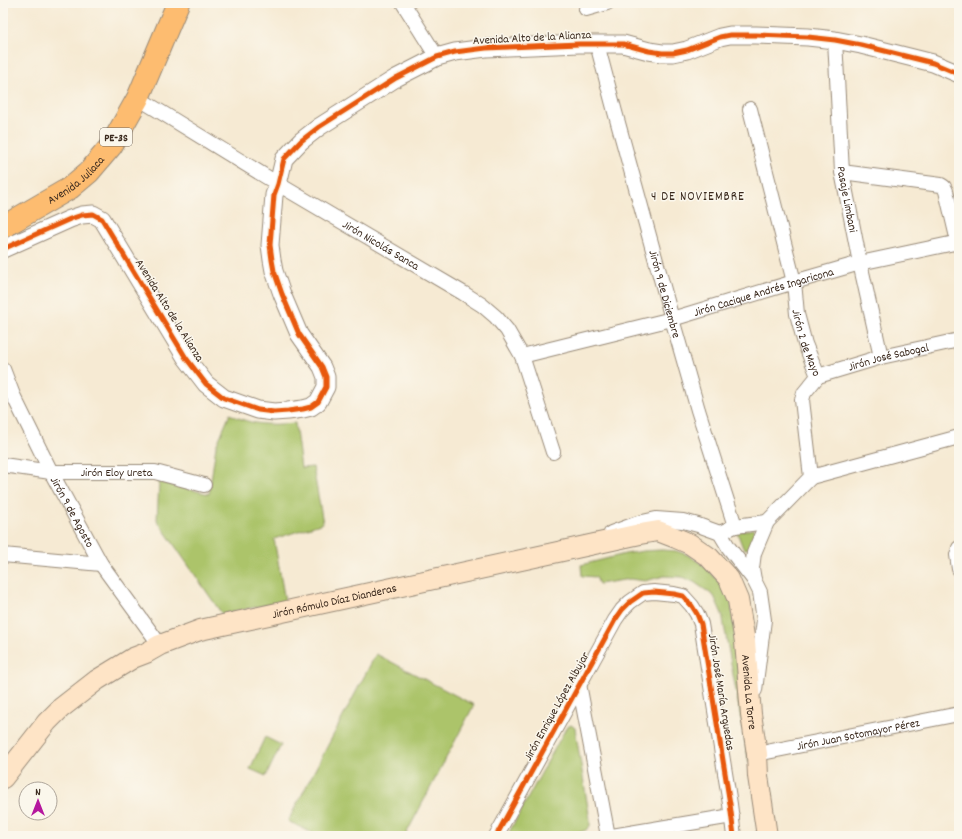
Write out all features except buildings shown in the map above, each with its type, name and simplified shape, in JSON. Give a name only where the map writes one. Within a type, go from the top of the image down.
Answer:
[{"type":"highway","name":"Avenida Juliaca","points":[[3,227],[70,188],[89,172],[111,146],[138,98],[178,3]]},
{"type":"main road","name":"Jirón Rómulo Díaz Dianderas","points":[[3,778],[47,722],[61,708],[97,680],[133,658],[160,645],[200,630],[658,531],[690,544],[709,557]]},
{"type":"main road","name":"Avenida La Torre","points":[[709,557],[729,578],[738,600],[757,754],[758,776],[767,836]]},
{"type":"street","points":[[403,3],[437,57]]},
{"type":"street","points":[[586,9],[607,3]]},
{"type":"street","name":"Avenida Alto de la Alianza","points":[[3,249],[70,219],[82,215],[93,214],[102,219],[186,358],[206,384],[224,398],[258,410],[274,412],[303,409],[318,402],[326,387],[326,377],[322,367],[299,334],[274,271],[270,245],[274,195],[284,159],[301,141],[319,127],[379,88],[437,57],[455,52],[486,48],[579,44],[623,44],[655,52],[673,53],[687,50],[720,37],[730,35],[801,36],[861,45],[933,63],[959,74]]},
{"type":"street","name":"Pasaje Limbani","points":[[835,40],[842,172],[881,357]]},
{"type":"street","name":"Jirón 9 de Diciembre","points":[[597,44],[698,410],[735,526]]},
{"type":"street","name":"Jirón Nicolás Sanca","points":[[138,98],[278,184],[482,305],[496,317],[507,330],[522,356],[553,452]]},
{"type":"street","name":"Jirón 2 de Mayo","points":[[750,108],[794,282],[797,314],[805,344],[818,376],[804,393],[802,400],[811,477]]},
{"type":"street","points":[[842,172],[941,185],[946,191],[958,243]]},
{"type":"street","name":"Jirón Cacique Andrés Ingaricona","points":[[522,356],[672,319],[860,263],[958,243]]},
{"type":"street","name":"Jirón José Sabogal","points":[[818,376],[881,357],[959,340]]},
{"type":"street","name":"Jirón 9 de Agosto","points":[[3,369],[13,395],[51,472],[101,564],[160,645]]},
{"type":"street","points":[[754,580],[752,568],[754,553],[767,522],[811,477],[959,437]]},
{"type":"street","name":"Jirón Eloy Ureta","points":[[3,464],[51,472],[155,472],[204,485]]},
{"type":"street","points":[[580,548],[617,531],[638,523],[656,519],[683,521],[720,533],[728,548],[754,580],[760,592],[764,620],[751,714]]},
{"type":"street","points":[[720,533],[735,526],[767,522]]},
{"type":"street","points":[[959,548],[957,555],[959,569]]},
{"type":"street","points":[[3,555],[101,564]]},
{"type":"street","name":"Jirón José María Arguedas","points":[[643,593],[658,592],[683,596],[698,614],[732,816],[734,836]]},
{"type":"street","name":"Jirón Enrique López Albujar","points":[[496,836],[579,684],[622,610],[643,593]]},
{"type":"street","points":[[579,684],[608,836]]},
{"type":"street","name":"Jirón Juan Sotomayor Pérez","points":[[757,754],[959,714]]},
{"type":"street","points":[[612,836],[732,816]]},
{"type":"green space","points":[[230,414],[254,423],[295,423],[301,468],[313,467],[323,523],[274,539],[285,601],[222,614],[157,520],[159,482],[209,494],[216,446]]},
{"type":"green space","points":[[753,529],[755,532],[750,548],[745,549],[743,548],[737,532]]},
{"type":"green space","points":[[662,550],[676,551],[688,555],[703,565],[725,588],[731,601],[749,763],[722,614],[714,596],[694,582],[682,577],[664,576],[645,581],[630,579],[599,584],[596,577],[582,576],[581,565],[625,554]]},
{"type":"green space","points":[[376,654],[474,705],[405,836],[318,836],[288,821]]},
{"type":"green space","points":[[571,725],[575,728],[590,826],[586,830],[570,836],[507,836],[566,728]]},
{"type":"green space","points":[[265,737],[281,745],[266,776],[250,769]]},
{"type":"cycle path","points":[[3,249],[70,219],[82,215],[93,214],[102,219],[186,358],[206,384],[224,398],[258,410],[274,412],[303,409],[311,407],[318,402],[326,387],[326,377],[322,367],[299,334],[274,271],[270,245],[274,195],[284,159],[301,141],[319,127],[396,78],[437,57],[455,52],[486,48],[579,44],[623,44],[649,51],[673,53],[687,50],[720,37],[730,35],[756,35],[808,37],[835,40],[933,63],[959,74]]},
{"type":"cycle path","points":[[496,836],[615,620],[630,602],[643,593],[654,592],[683,596],[692,606],[701,624],[734,836]]},
{"type":"district","name":"4 DE NOVIEMBRE","points":[[698,195]]}]
